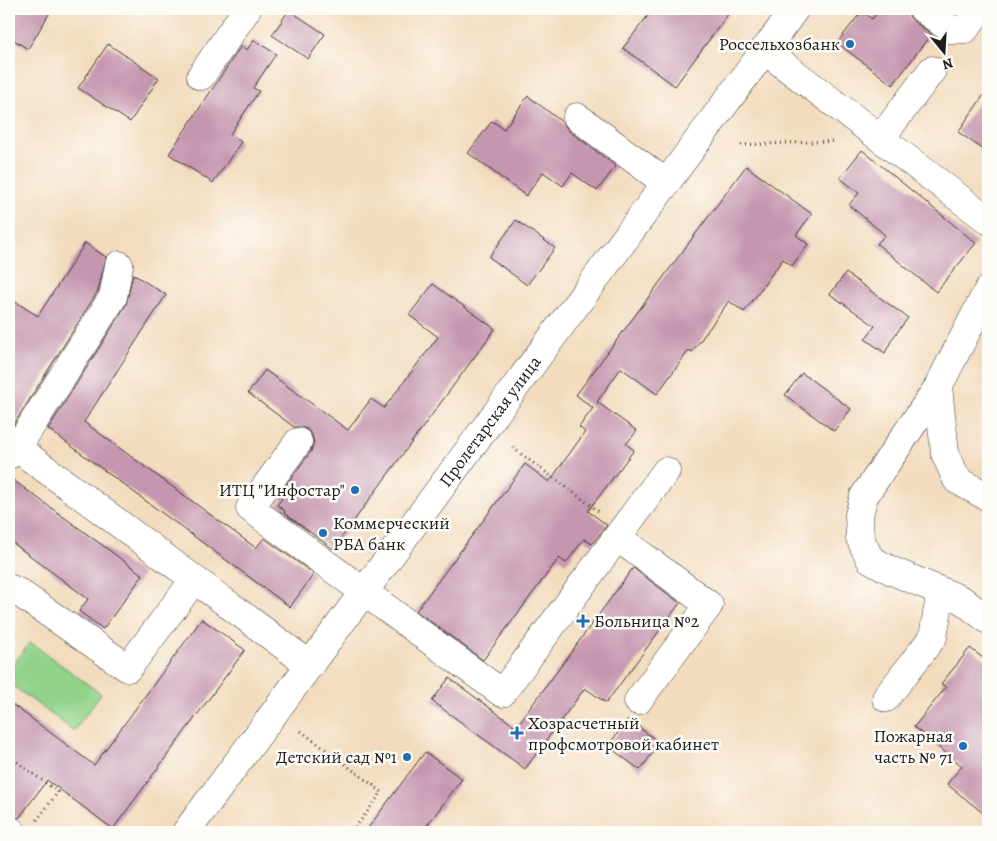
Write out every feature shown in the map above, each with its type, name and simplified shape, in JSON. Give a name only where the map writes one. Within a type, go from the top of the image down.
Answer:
[{"type":"main road","points":[[202,76],[246,9]]},
{"type":"main road","name":"Пролетарская улица","points":[[186,832],[795,9]]},
{"type":"main road","points":[[923,9],[952,30],[965,29],[980,9]]},
{"type":"main road","points":[[764,50],[988,220]]},
{"type":"main road","points":[[881,138],[932,70]]},
{"type":"main road","points":[[577,117],[666,183]]},
{"type":"main road","points":[[119,265],[113,297],[13,451],[310,665]]},
{"type":"main road","points":[[988,290],[938,387],[864,496],[859,515],[860,538],[870,559],[890,570],[962,600],[988,620]]},
{"type":"main road","points":[[938,387],[945,453],[957,480],[988,497]]},
{"type":"main road","points":[[298,442],[250,508],[502,693],[666,470]]},
{"type":"main road","points":[[620,533],[709,605],[638,701]]},
{"type":"main road","points":[[12,595],[128,668],[194,580]]},
{"type":"main road","points":[[886,698],[933,637],[941,591]]},
{"type":"path","points":[[741,145],[881,138]]},
{"type":"path","points":[[513,448],[620,533]]},
{"type":"path","points":[[301,732],[382,792],[352,832]]},
{"type":"path","points":[[9,756],[58,792],[18,829]]},
{"type":"green space","points":[[30,642],[101,694],[74,731],[9,683],[9,670]]},
{"type":"building","points":[[9,9],[52,9],[28,49],[9,37]]},
{"type":"building","points":[[653,9],[732,9],[675,86],[623,48]]},
{"type":"building","points":[[880,9],[908,9],[909,16],[913,21],[931,34],[893,85],[837,43],[862,11],[872,19]]},
{"type":"building","points":[[289,10],[325,34],[308,59],[272,35]]},
{"type":"building","points":[[254,40],[276,54],[253,88],[259,91],[230,134],[241,142],[213,183],[169,154],[241,46],[247,50]]},
{"type":"building","points":[[108,44],[159,78],[130,122],[78,88]]},
{"type":"building","points":[[988,89],[988,153],[958,132]]},
{"type":"building","points":[[528,96],[562,122],[568,130],[616,166],[597,191],[572,173],[563,186],[543,172],[526,196],[468,153],[492,121],[504,129]]},
{"type":"building","points":[[862,150],[976,243],[936,292],[877,244],[885,235],[849,205],[859,193],[840,178]]},
{"type":"building","points":[[746,166],[812,214],[796,235],[808,244],[792,266],[783,259],[744,312],[729,301],[692,352],[689,350],[657,394],[621,368],[597,402],[637,431],[626,444],[634,450],[588,511],[607,525],[592,544],[584,539],[566,563],[559,558],[483,660],[416,611],[525,464],[549,482],[585,432],[579,427],[593,408],[576,395]]},
{"type":"building","points":[[516,220],[555,248],[527,285],[489,257]]},
{"type":"building","points":[[85,243],[106,257],[98,291],[9,432],[9,298],[38,316]]},
{"type":"building","points":[[846,273],[908,318],[892,339],[885,353],[865,339],[875,326],[830,294]]},
{"type":"building","points":[[133,274],[166,295],[84,422],[256,548],[264,538],[314,574],[290,607],[48,429],[126,305]]},
{"type":"building","points":[[433,284],[495,329],[333,549],[284,513],[285,511],[277,505],[282,499],[278,496],[311,451],[314,442],[312,435],[307,429],[294,427],[248,393],[265,370],[348,430],[371,399],[384,408],[438,337],[409,315]]},
{"type":"building","points":[[802,373],[851,409],[834,431],[785,395]]},
{"type":"building","points":[[9,477],[143,575],[103,629],[79,611],[88,599],[9,540]]},
{"type":"building","points":[[633,568],[680,603],[606,703],[585,688],[525,769],[432,701],[449,678],[516,727]]},
{"type":"building","points":[[202,619],[245,650],[113,829],[47,780],[19,818],[9,815],[9,702],[94,765]]},
{"type":"building","name":"Пожарная часть № 71","points":[[970,648],[988,662],[988,817],[947,784],[962,766],[914,727],[946,687],[941,684]]},
{"type":"building","points":[[628,719],[660,743],[640,770],[608,746]]},
{"type":"building","points":[[425,752],[462,779],[422,832],[365,832]]},
{"type":"place","name":"Россельхозбанк","points":[[850,44]]},
{"type":"place","name":"ИТЦ \"Инфостар\"","points":[[355,490]]},
{"type":"place","name":"Коммерческий РБА банк","points":[[323,533]]},
{"type":"place","name":"Больница №2","points":[[583,621]]},
{"type":"place","name":"Хозрасчетный профсмотровой кабинет","points":[[517,733]]},
{"type":"place","name":"Пожарная часть № 71","points":[[963,746]]},
{"type":"place","name":"Детский сад №1","points":[[407,757]]}]
